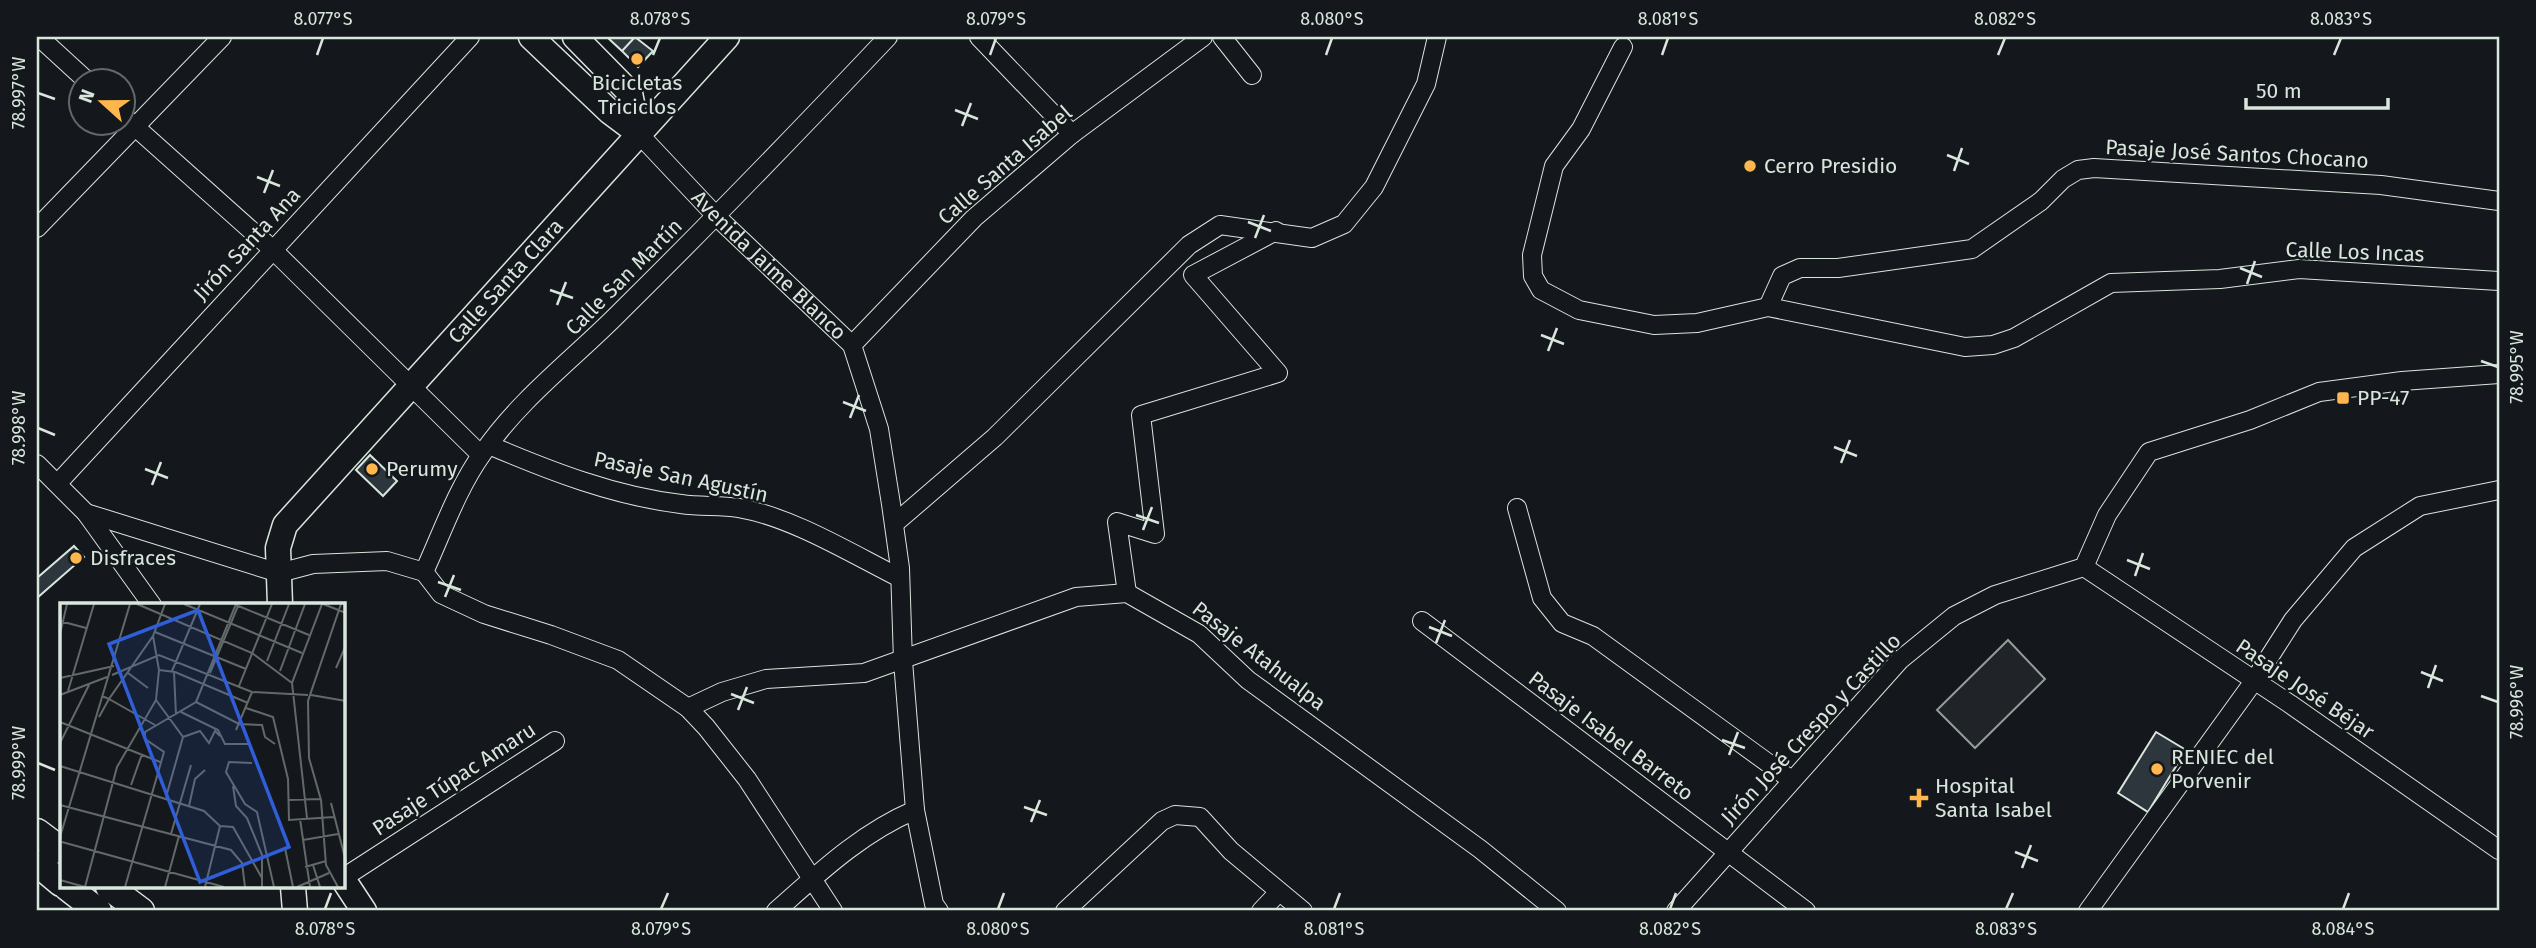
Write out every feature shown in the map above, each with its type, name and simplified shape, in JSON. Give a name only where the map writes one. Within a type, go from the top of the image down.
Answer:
[{"type":"main road","name":"Avenida Jaime Blanco","points":[[531,37],[610,112],[638,134]]},
{"type":"main road","points":[[575,37],[630,93],[638,134]]},
{"type":"main road","name":"Calle Santa Clara","points":[[279,573],[278,548],[285,525],[408,385],[727,37]]},
{"type":"main road","points":[[279,573],[280,603]]},
{"type":"main road","points":[[37,832],[60,849]]},
{"type":"main road","points":[[37,863],[60,882]]},
{"type":"main road","points":[[345,882],[364,911]]},
{"type":"main road","points":[[68,888],[98,911]]},
{"type":"main road","points":[[110,888],[141,911]]},
{"type":"main road","points":[[293,888],[295,911]]},
{"type":"street","points":[[39,37],[71,66]]},
{"type":"street","points":[[222,37],[136,127],[272,249],[408,385]]},
{"type":"street","name":"Jirón Santa Ana","points":[[58,483],[470,37]]},
{"type":"street","name":"Calle San Martín","points":[[424,572],[485,450],[540,386],[576,357],[717,217],[888,37]]},
{"type":"street","points":[[979,37],[1072,134]]},
{"type":"street","name":"Calle Santa Isabel","points":[[852,345],[974,218],[1072,134],[1203,37]]},
{"type":"street","points":[[1222,37],[1252,75]]},
{"type":"street","points":[[894,524],[1004,428],[1189,245],[1220,225],[1312,238],[1344,223],[1366,197],[1426,84],[1437,37]]},
{"type":"street","points":[[1623,47],[1581,129],[1554,166],[1532,255],[1533,276],[1541,290],[1579,310],[1654,325],[1697,323],[1768,307]]},
{"type":"street","name":"Avenida Jaime Blanco","points":[[638,134],[717,217],[852,345],[878,429],[894,524],[915,810],[934,904],[939,911]]},
{"type":"street","points":[[37,228],[127,136]]},
{"type":"street","name":"Pasaje José Santos Chocano","points":[[1768,307],[1771,294],[1782,276],[1800,268],[1838,268],[1972,249],[2011,223],[2078,170],[2284,178],[2381,185],[2499,201]]},
{"type":"street","points":[[688,708],[722,692],[766,679],[864,673],[1076,597],[1127,593],[1117,522],[1156,534],[1141,415],[1278,373],[1194,275],[1276,231]]},
{"type":"street","name":"Calle Los Incas","points":[[1768,307],[1965,347],[1993,345],[2014,338],[2111,283],[2220,279],[2300,269],[2499,281]]},
{"type":"street","points":[[2084,567],[2107,515],[2149,452],[2250,421],[2319,392],[2402,381],[2499,374]]},
{"type":"street","name":"Pasaje San Agustín","points":[[408,385],[485,450],[554,473],[646,498],[681,504],[741,508],[795,527],[900,578]]},
{"type":"street","points":[[37,464],[86,513],[151,603]]},
{"type":"street","points":[[2088,911],[2254,681],[2292,620],[2354,548],[2420,506],[2499,490]]},
{"type":"street","points":[[1517,508],[1542,598],[1562,624],[1593,636],[1790,779]]},
{"type":"street","points":[[86,513],[279,573],[313,564],[387,561],[424,572],[441,594],[484,614],[618,660],[688,708],[747,779],[810,881],[833,911]]},
{"type":"street","name":"Pasaje José Béjar","points":[[2084,567],[2499,850]]},
{"type":"street","name":"Jirón José Crespo y Castillo","points":[[1676,911],[1790,779],[1899,660],[1954,617],[1995,595],[2084,567]]},
{"type":"street","name":"Pasaje Atahualpa","points":[[1127,593],[1199,634],[1248,680],[1479,849],[1557,911]]},
{"type":"street","name":"Pasaje Isabel Barreto","points":[[1422,621],[1806,911]]},
{"type":"street","name":"Pasaje Túpac Amaru","points":[[345,878],[555,740]]},
{"type":"street","points":[[776,911],[882,824],[915,810]]},
{"type":"street","points":[[1065,911],[1162,821],[1175,815],[1200,817],[1231,851],[1278,893],[1303,911]]},
{"type":"street","points":[[1261,911],[1278,893]]},
{"type":"shaded area","points":[[2008,640],[2045,679],[1975,748],[1937,710]]},
{"type":"building","points":[[607,37],[635,37],[622,51]]},
{"type":"building","points":[[635,37],[653,51],[638,67],[622,51]]},
{"type":"building","points":[[370,455],[397,481],[383,496],[356,470]]},
{"type":"building","points":[[74,546],[84,557],[37,598],[37,578]]},
{"type":"building","points":[[2156,732],[2186,750],[2148,812],[2118,793]]},
{"type":"place","name":"Bicicletas Triciclos","points":[[637,59]]},
{"type":"place","name":"Cerro Presidio","points":[[1750,166]]},
{"type":"place","name":"PP-47","points":[[2343,398]]},
{"type":"place","name":"Perumy","points":[[372,469]]},
{"type":"place","name":"Disfraces","points":[[76,558]]},
{"type":"place","name":"RENIEC del Porvenir","points":[[2157,769]]},
{"type":"place","name":"Hospital Santa Isabel","points":[[1919,798]]}]
